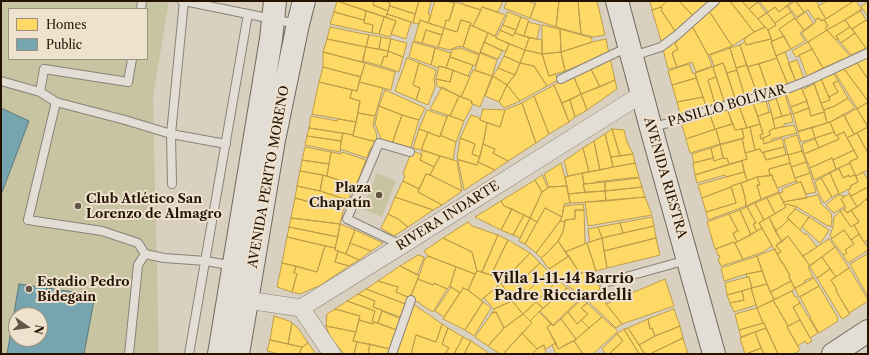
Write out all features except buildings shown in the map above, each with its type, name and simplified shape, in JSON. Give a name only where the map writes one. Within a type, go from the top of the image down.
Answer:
[{"type":"main road","name":"AVENIDA PERITO MORENO","points":[[219,354],[243,268],[274,140],[304,1]]},
{"type":"main road","name":"AVENIDA RIESTRA","points":[[617,1],[714,354]]},
{"type":"main road","name":"AVENIDA PERITO MORENO","points":[[238,354],[247,300],[243,268],[260,106],[271,39],[274,10]]},
{"type":"main road","points":[[833,354],[868,332]]},
{"type":"street","name":"RIVERA INDARTE","points":[[301,308],[642,94]]},
{"type":"street","points":[[247,300],[301,308],[332,354]]},
{"type":"lane","points":[[172,184],[171,134],[184,1],[248,14],[274,10],[298,24]]},
{"type":"lane","points":[[561,79],[630,52],[661,47],[677,35],[715,1]]},
{"type":"lane","points":[[189,354],[248,14]]},
{"type":"lane","name":"PASILLO BOLÍVAR","points":[[651,128],[742,101],[769,96],[805,82],[868,53]]},
{"type":"lane","points":[[40,92],[44,69],[128,82],[132,60]]},
{"type":"lane","points":[[1,81],[40,92],[56,102],[111,116],[171,134],[226,144]]},
{"type":"lane","points":[[56,102],[28,220],[102,231],[138,243],[145,254],[164,258],[206,261],[243,268]]},
{"type":"lane","points":[[401,245],[347,218],[380,143],[410,152]]},
{"type":"lane","points":[[129,354],[138,265],[145,254]]},
{"type":"lane","points":[[604,283],[687,260]]},
{"type":"lane","points":[[392,354],[411,300]]},
{"type":"shaded area","name":"Club Atlético San Lorenzo de Almagro","points":[[1,1],[169,1],[153,97],[159,354],[1,354]]},
{"type":"shaded area","name":"Plaza Chapatín","points":[[377,173],[396,181],[382,217],[362,209]]},
{"type":"place","name":"Plaza Chapatín","points":[[379,195]]},
{"type":"place","name":"Club Atlético San Lorenzo de Almagro","points":[[78,206]]},
{"type":"place","name":"Estadio Pedro Bidegain","points":[[29,289]]},
{"type":"district","name":"Villa 1-11-14 Barrio Padre Ricciardelli","points":[[563,288]]}]
